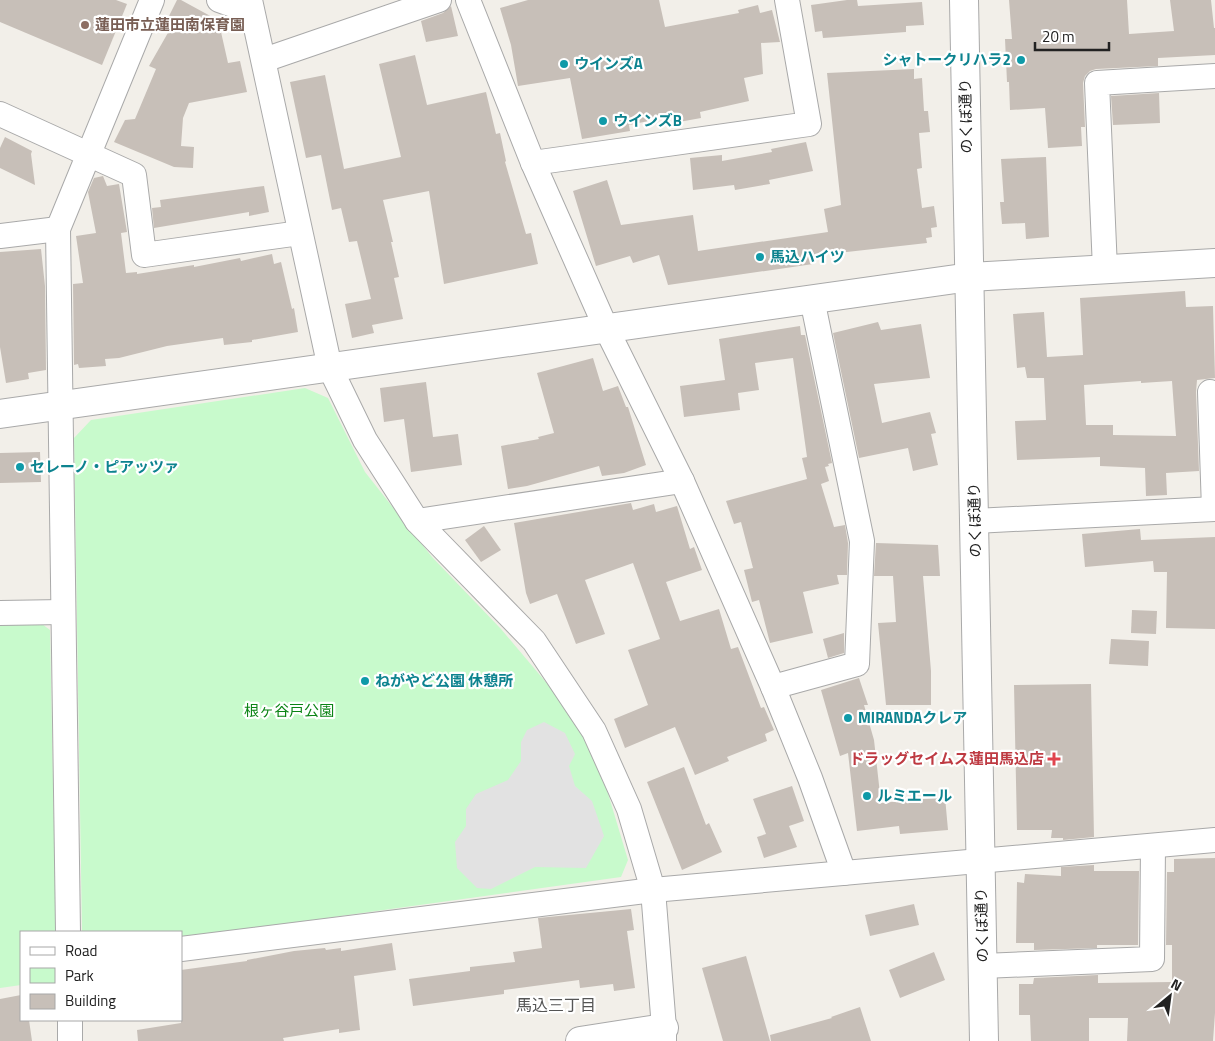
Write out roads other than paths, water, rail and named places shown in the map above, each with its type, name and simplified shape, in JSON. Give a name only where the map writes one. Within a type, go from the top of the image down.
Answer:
[{"type":"street","points":[[68,931],[58,229],[152,0]]},
{"type":"street","points":[[219,0],[251,6],[330,368],[365,440],[417,521],[534,641],[594,731],[629,809],[653,890],[664,1034],[580,1041]]},
{"type":"street","points":[[264,60],[439,0]]},
{"type":"street","points":[[468,0],[533,163],[606,328],[682,481],[773,687],[810,778],[844,872]]},
{"type":"street","points":[[533,163],[809,124],[787,0]]},
{"type":"street","name":"のくぼ通り","points":[[964,0],[984,1041]]},
{"type":"street","points":[[1105,269],[1097,83],[1215,76]]},
{"type":"street","points":[[0,114],[134,174],[144,255],[300,233]]},
{"type":"street","points":[[0,236],[58,229]]},
{"type":"street","points":[[0,414],[970,277],[1215,263]]},
{"type":"street","points":[[773,687],[856,664],[862,541],[812,299]]},
{"type":"street","points":[[975,520],[1215,509],[1210,392]]},
{"type":"street","points":[[417,521],[682,481]]},
{"type":"street","points":[[0,613],[63,612]]},
{"type":"street","points":[[182,949],[653,890],[1215,840]]},
{"type":"street","points":[[983,966],[1152,958],[1153,846]]},
{"type":"street","points":[[70,1021],[70,1041]]},
{"type":"place","name":"蓮田市立蓮田南保育園","points":[[85,25]]},
{"type":"place","name":"シャトークリハラ2","points":[[1021,60]]},
{"type":"place","name":"ウインズA","points":[[564,64]]},
{"type":"place","name":"ウインズB","points":[[603,121]]},
{"type":"place","name":"馬込ハイツ","points":[[760,257]]},
{"type":"place","name":"セレーノ・ピアッツァ","points":[[20,467]]},
{"type":"place","name":"ねがやど公園 休憩所","points":[[365,681]]},
{"type":"place","name":"MIRANDAクレア","points":[[848,718]]},
{"type":"place","name":"ドラッグセイムス蓮田馬込店","points":[[1054,759]]},
{"type":"place","name":"ルミエール","points":[[867,796]]},
{"type":"district","name":"馬込三丁目","points":[[556,1005]]},
{"type":"park label","name":"根ヶ谷戸公園","points":[[289,711]]}]
